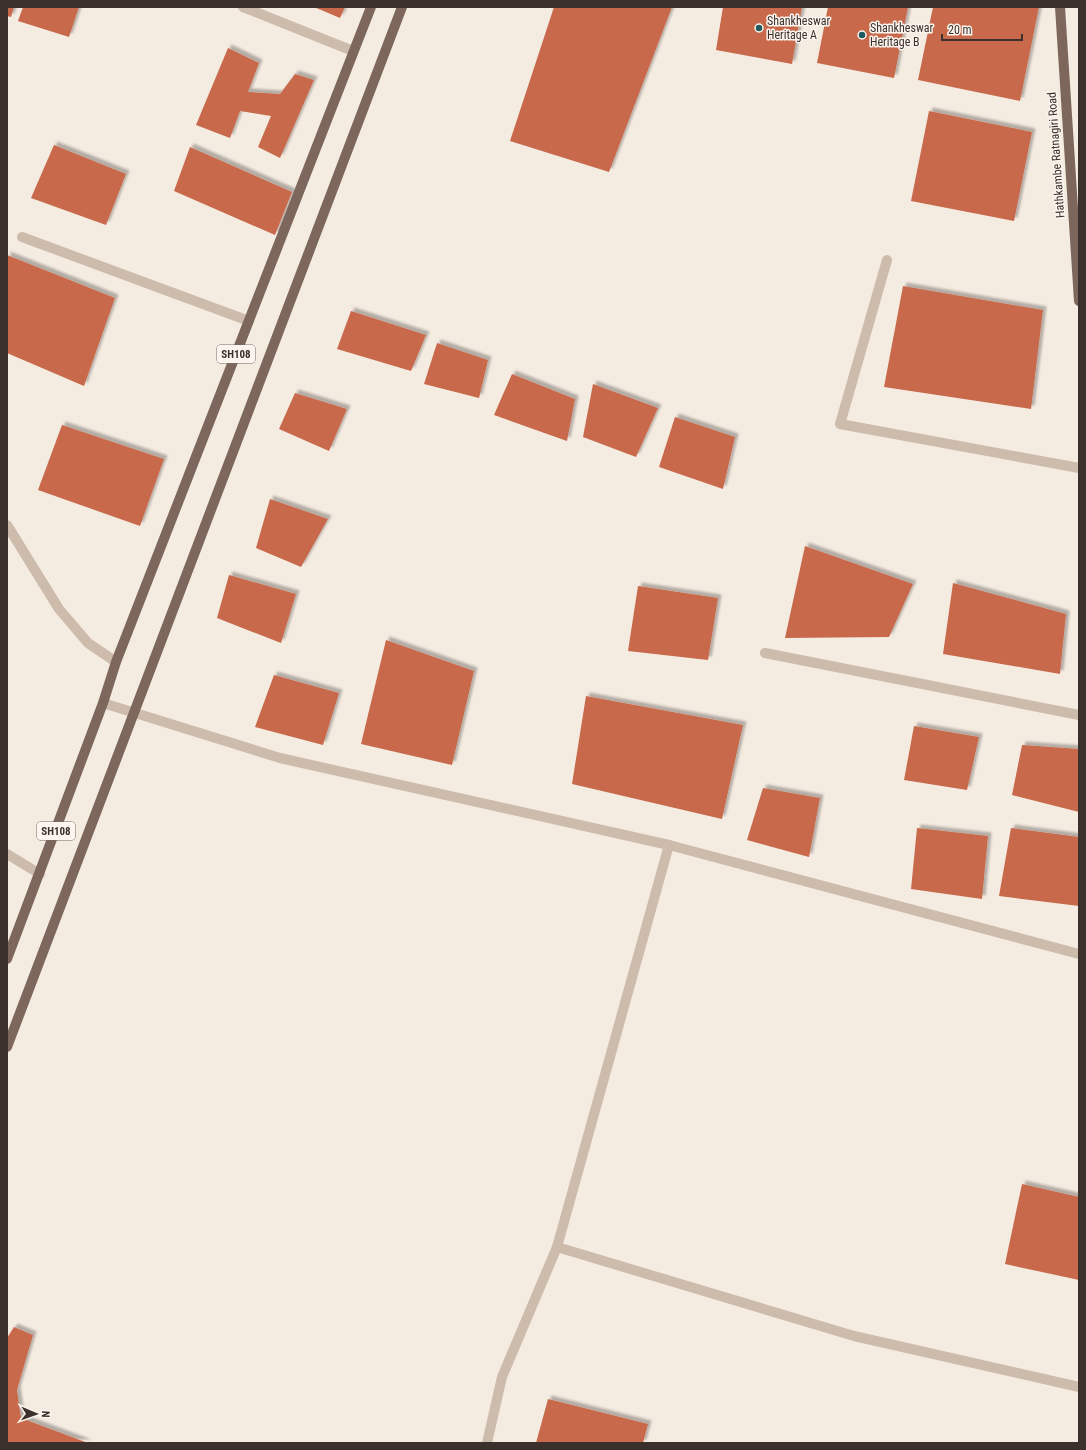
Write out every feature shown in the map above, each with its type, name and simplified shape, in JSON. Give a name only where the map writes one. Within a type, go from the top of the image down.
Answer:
[{"type":"main road","name":"SH108","points":[[7,959],[103,703],[116,662],[371,7]]},
{"type":"main road","points":[[7,1046],[43,956],[132,713],[402,7]]},
{"type":"main road","name":"Hathkambe Ratnagiri Road","points":[[1060,7],[1079,301]]},
{"type":"street","points":[[243,7],[354,51]]},
{"type":"street","points":[[22,237],[249,321]]},
{"type":"street","points":[[887,260],[840,424],[1079,468]]},
{"type":"street","points":[[7,525],[59,609],[88,643],[116,662]]},
{"type":"street","points":[[765,653],[1079,715]]},
{"type":"street","points":[[103,703],[280,758],[669,845],[1079,954]]},
{"type":"street","points":[[487,1443],[502,1377],[557,1247],[669,845]]},
{"type":"street","points":[[7,854],[40,874]]},
{"type":"street","points":[[557,1247],[854,1336],[1079,1387]]},
{"type":"building","points":[[7,7],[14,7],[11,17],[7,16]]},
{"type":"building","points":[[23,7],[79,7],[69,37],[18,21]]},
{"type":"building","points":[[314,7],[345,7],[340,18]]},
{"type":"building","points":[[554,7],[672,7],[609,172],[510,141]]},
{"type":"building","name":"Shankheswar Heritage A","points":[[723,7],[802,7],[792,64],[716,50]]},
{"type":"building","name":"Shankheswar Heritage B","points":[[828,7],[908,7],[894,78],[817,63]]},
{"type":"building","points":[[933,7],[1039,7],[1020,101],[918,80]]},
{"type":"building","points":[[228,48],[259,63],[248,92],[280,94],[295,74],[314,80],[280,158],[258,147],[271,116],[240,111],[230,138],[196,125]]},
{"type":"building","points":[[929,111],[1032,132],[1014,221],[911,201]]},
{"type":"building","points":[[54,145],[126,174],[106,225],[31,198]]},
{"type":"building","points":[[190,147],[292,192],[275,235],[174,191]]},
{"type":"building","points":[[7,255],[115,298],[84,386],[7,353]]},
{"type":"building","points":[[903,286],[1043,310],[1031,409],[884,387]]},
{"type":"building","points":[[351,311],[426,335],[411,371],[337,349]]},
{"type":"building","points":[[437,343],[488,360],[479,398],[424,384]]},
{"type":"building","points":[[512,374],[575,399],[567,441],[494,415]]},
{"type":"building","points":[[593,384],[658,408],[636,457],[583,437]]},
{"type":"building","points":[[295,393],[347,409],[329,451],[279,429]]},
{"type":"building","points":[[675,417],[735,437],[723,489],[659,467]]},
{"type":"building","points":[[62,425],[164,459],[140,526],[38,490]]},
{"type":"building","points":[[270,499],[328,519],[301,567],[256,548]]},
{"type":"building","points":[[805,546],[913,584],[889,637],[785,638]]},
{"type":"building","points":[[229,575],[296,594],[281,643],[217,618]]},
{"type":"building","points":[[953,583],[1066,614],[1060,674],[943,654]]},
{"type":"building","points":[[638,586],[718,598],[708,660],[628,651]]},
{"type":"building","points":[[386,640],[474,671],[452,765],[361,744]]},
{"type":"building","points":[[274,675],[339,693],[323,745],[255,727]]},
{"type":"building","points":[[586,696],[743,725],[722,819],[572,784]]},
{"type":"building","points":[[914,726],[979,737],[967,790],[904,780]]},
{"type":"building","points":[[1022,745],[1079,749],[1079,812],[1012,795]]},
{"type":"building","points":[[763,788],[820,798],[809,857],[747,840]]},
{"type":"building","points":[[917,828],[988,836],[982,899],[911,889]]},
{"type":"building","points":[[1011,828],[1079,837],[1079,906],[999,896]]},
{"type":"building","points":[[1022,1184],[1079,1197],[1079,1280],[1005,1264]]},
{"type":"building","points":[[14,1327],[33,1335],[17,1390],[21,1418],[88,1443],[7,1443],[7,1338]]},
{"type":"building","points":[[548,1399],[648,1424],[643,1443],[536,1443]]},
{"type":"place","name":"Shankheswar Heritage A","points":[[759,28]]},
{"type":"place","name":"Shankheswar Heritage B","points":[[862,35]]}]
